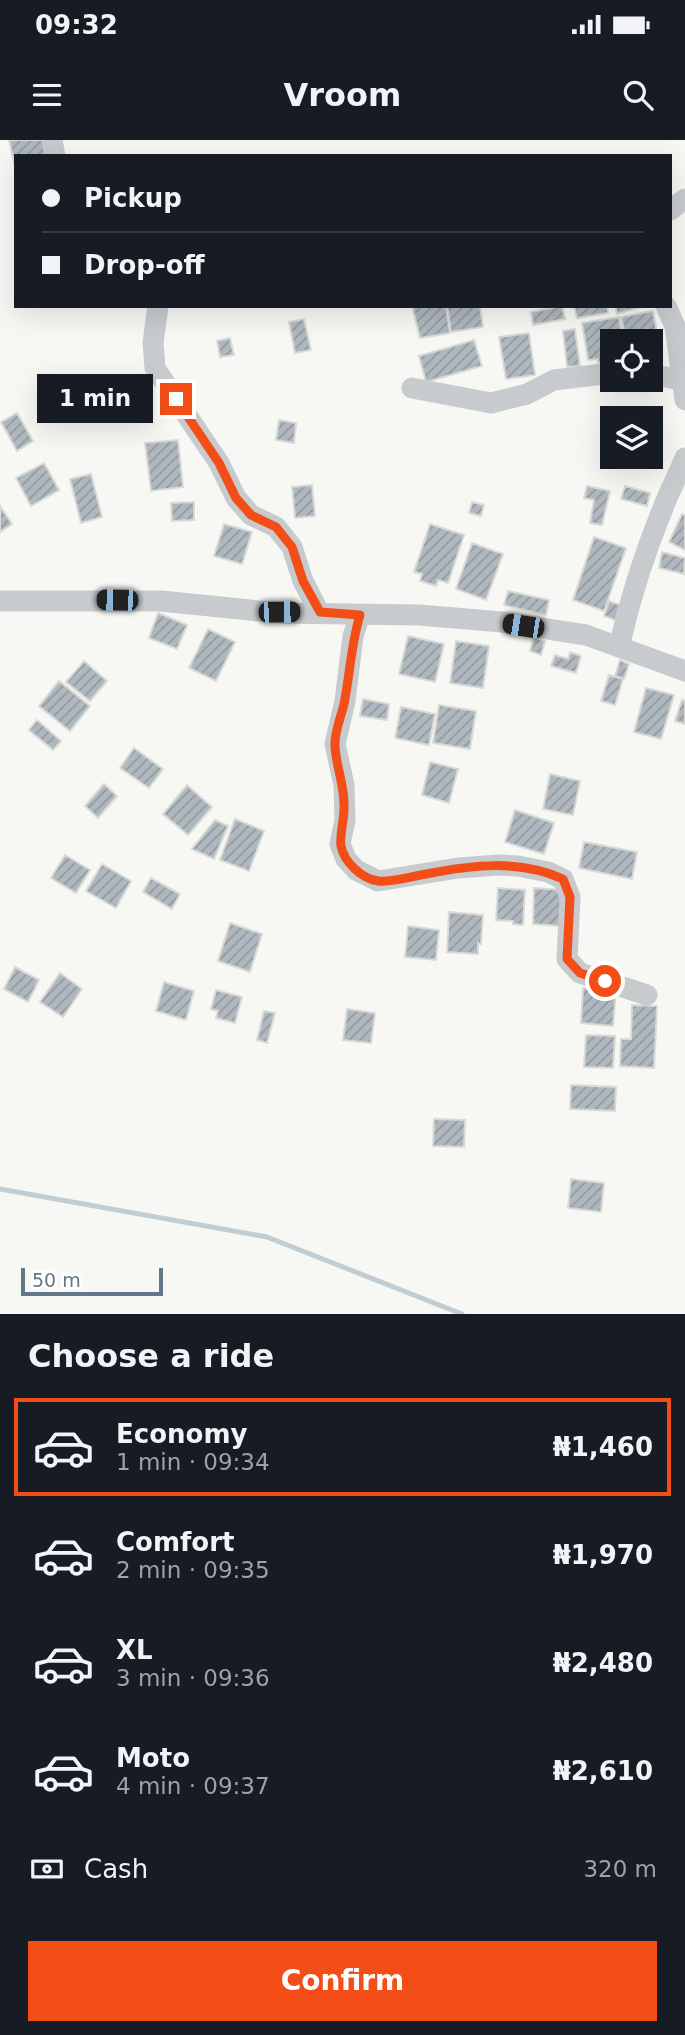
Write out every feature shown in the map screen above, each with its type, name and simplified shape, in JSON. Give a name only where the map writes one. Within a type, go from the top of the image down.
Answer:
[{"type":"street","points":[[158,308],[153,343],[155,368],[219,463],[236,498],[251,515],[276,527],[292,547],[303,581],[320,612]]},
{"type":"street","points":[[667,308],[675,326],[685,387]]},
{"type":"street","points":[[412,388],[491,403],[527,394],[554,380],[600,374]]},
{"type":"street","points":[[663,379],[685,387]]},
{"type":"street","points":[[619,647],[636,585],[665,501],[685,458]]},
{"type":"street","points":[[0,601],[161,601],[279,612],[419,615],[502,622],[586,635],[685,671]]},
{"type":"street","points":[[360,615],[353,636],[345,701],[335,744],[344,785],[345,820],[340,844],[346,859],[356,870],[378,881],[458,868],[499,865],[518,866],[563,879],[570,897],[567,959],[580,973],[647,995]]},
{"type":"building","points":[[9,140],[45,140],[48,154],[14,154],[14,162]]},
{"type":"building","points":[[412,308],[446,308],[450,333],[420,338]]},
{"type":"building","points":[[447,308],[480,308],[483,327],[451,332]]},
{"type":"building","points":[[562,308],[565,319],[533,325],[531,312]]},
{"type":"building","points":[[574,308],[607,308],[608,313],[577,318]]},
{"type":"building","points":[[616,308],[636,308],[617,314]]},
{"type":"building","points":[[653,311],[656,329],[624,329],[621,317]]},
{"type":"building","points":[[619,317],[621,329],[600,329],[600,363],[598,359],[588,360],[582,323]]},
{"type":"building","points":[[304,319],[311,350],[295,353],[289,322]]},
{"type":"building","points":[[575,329],[580,366],[567,367],[563,331]]},
{"type":"building","points":[[529,333],[535,375],[506,379],[499,337]]},
{"type":"building","points":[[230,338],[234,355],[220,357],[217,341]]},
{"type":"building","points":[[474,340],[482,366],[426,382],[419,356]]},
{"type":"building","points":[[17,413],[33,441],[17,451],[1,422]]},
{"type":"building","points":[[279,420],[296,423],[294,443],[276,440]]},
{"type":"building","points":[[178,440],[183,487],[151,491],[145,443]]},
{"type":"building","points":[[44,463],[59,490],[31,506],[16,478]]},
{"type":"building","points":[[91,474],[102,517],[81,523],[70,479]]},
{"type":"building","points":[[312,485],[315,516],[295,518],[292,487]]},
{"type":"building","points":[[587,486],[610,491],[602,525],[590,523],[594,500],[584,498]]},
{"type":"building","points":[[625,486],[650,493],[647,506],[621,499]]},
{"type":"building","points":[[194,502],[194,520],[172,521],[171,503]]},
{"type":"building","points":[[472,502],[484,505],[481,516],[469,513]]},
{"type":"building","points":[[0,506],[12,524],[0,532]]},
{"type":"building","points":[[682,514],[685,515],[685,550],[669,542]]},
{"type":"building","points":[[224,524],[252,532],[242,564],[214,556]]},
{"type":"building","points":[[430,524],[464,535],[448,583],[438,580],[436,586],[420,581],[422,574],[414,572]]},
{"type":"building","points":[[594,537],[626,548],[604,611],[573,600]]},
{"type":"building","points":[[472,543],[503,554],[486,600],[456,589]]},
{"type":"building","points":[[662,552],[685,558],[684,574],[659,568]]},
{"type":"building","points":[[508,591],[549,600],[546,615],[504,605]]},
{"type":"building","points":[[609,601],[620,605],[615,620],[604,616]]},
{"type":"building","points":[[158,613],[187,625],[177,649],[149,638]]},
{"type":"building","points":[[208,629],[235,642],[216,681],[189,668]]},
{"type":"building","points":[[408,636],[444,644],[435,682],[399,674]]},
{"type":"building","points":[[534,637],[545,641],[541,655],[530,651]]},
{"type":"building","points":[[456,641],[489,646],[483,688],[450,683]]},
{"type":"building","points":[[570,652],[581,656],[576,673],[551,666],[555,655],[568,659]]},
{"type":"building","points":[[620,660],[629,664],[624,679],[615,676]]},
{"type":"building","points":[[84,661],[107,681],[90,701],[66,682]]},
{"type":"building","points":[[609,675],[623,679],[615,705],[601,701]]},
{"type":"building","points":[[59,681],[90,706],[70,731],[39,706]]},
{"type":"building","points":[[646,688],[674,695],[661,739],[634,732]]},
{"type":"building","points":[[363,699],[389,704],[387,720],[360,716]]},
{"type":"building","points":[[682,700],[685,701],[685,724],[675,721]]},
{"type":"building","points":[[439,705],[476,711],[470,749],[433,743]]},
{"type":"building","points":[[401,707],[435,714],[429,745],[395,738]]},
{"type":"building","points":[[37,720],[61,741],[53,750],[29,730]]},
{"type":"building","points":[[134,748],[163,769],[149,788],[120,768]]},
{"type":"building","points":[[430,762],[458,769],[449,803],[422,795]]},
{"type":"building","points":[[550,774],[580,781],[573,815],[543,809]]},
{"type":"building","points":[[104,784],[117,796],[98,818],[85,806]]},
{"type":"building","points":[[187,785],[212,807],[188,835],[163,814]]},
{"type":"building","points":[[515,810],[554,823],[544,854],[505,842]]},
{"type":"building","points":[[235,819],[264,831],[249,871],[220,860]]},
{"type":"building","points":[[215,820],[228,826],[214,859],[192,849]]},
{"type":"building","points":[[584,842],[637,852],[632,879],[579,868]]},
{"type":"building","points":[[65,855],[90,870],[76,893],[51,878]]},
{"type":"building","points":[[102,864],[131,881],[116,908],[86,891]]},
{"type":"building","points":[[151,878],[180,894],[172,909],[143,892]]},
{"type":"building","points":[[498,888],[525,890],[523,925],[513,924],[513,921],[496,920]]},
{"type":"building","points":[[534,888],[562,890],[560,926],[533,924]]},
{"type":"building","points":[[449,912],[483,915],[478,954],[447,952]]},
{"type":"building","points":[[230,923],[262,934],[250,972],[218,961]]},
{"type":"building","points":[[408,926],[439,930],[436,960],[405,957]]},
{"type":"building","points":[[15,967],[39,980],[28,1002],[4,989]]},
{"type":"building","points":[[60,973],[82,989],[63,1017],[40,1002]]},
{"type":"building","points":[[164,982],[194,991],[186,1020],[156,1011]]},
{"type":"building","points":[[583,988],[616,991],[613,1026],[581,1023]]},
{"type":"building","points":[[216,990],[242,997],[235,1023],[216,1018],[218,1011],[211,1009]]},
{"type":"building","points":[[632,1005],[657,1006],[654,1068],[620,1066],[621,1039],[631,1039]]},
{"type":"building","points":[[347,1009],[375,1013],[371,1043],[343,1040]]},
{"type":"building","points":[[264,1011],[275,1013],[267,1043],[257,1040]]},
{"type":"building","points":[[586,1035],[615,1036],[613,1068],[584,1067]]},
{"type":"building","points":[[571,1085],[616,1087],[615,1111],[570,1109]]},
{"type":"building","points":[[434,1119],[465,1120],[464,1147],[433,1146]]},
{"type":"building","points":[[571,1179],[604,1183],[601,1212],[568,1208]]},
{"type":"waterway","points":[[0,1189],[267,1237],[462,1314]]},
{"type":"route","points":[[176,399],[219,463],[236,498],[251,515],[276,527],[292,547],[303,581],[320,612],[360,615],[353,636],[345,701],[335,744],[344,785],[345,820],[340,844],[346,859],[356,870],[378,881],[458,868],[499,865],[548,872],[563,879],[570,897],[567,959],[580,973],[605,981]]}]
